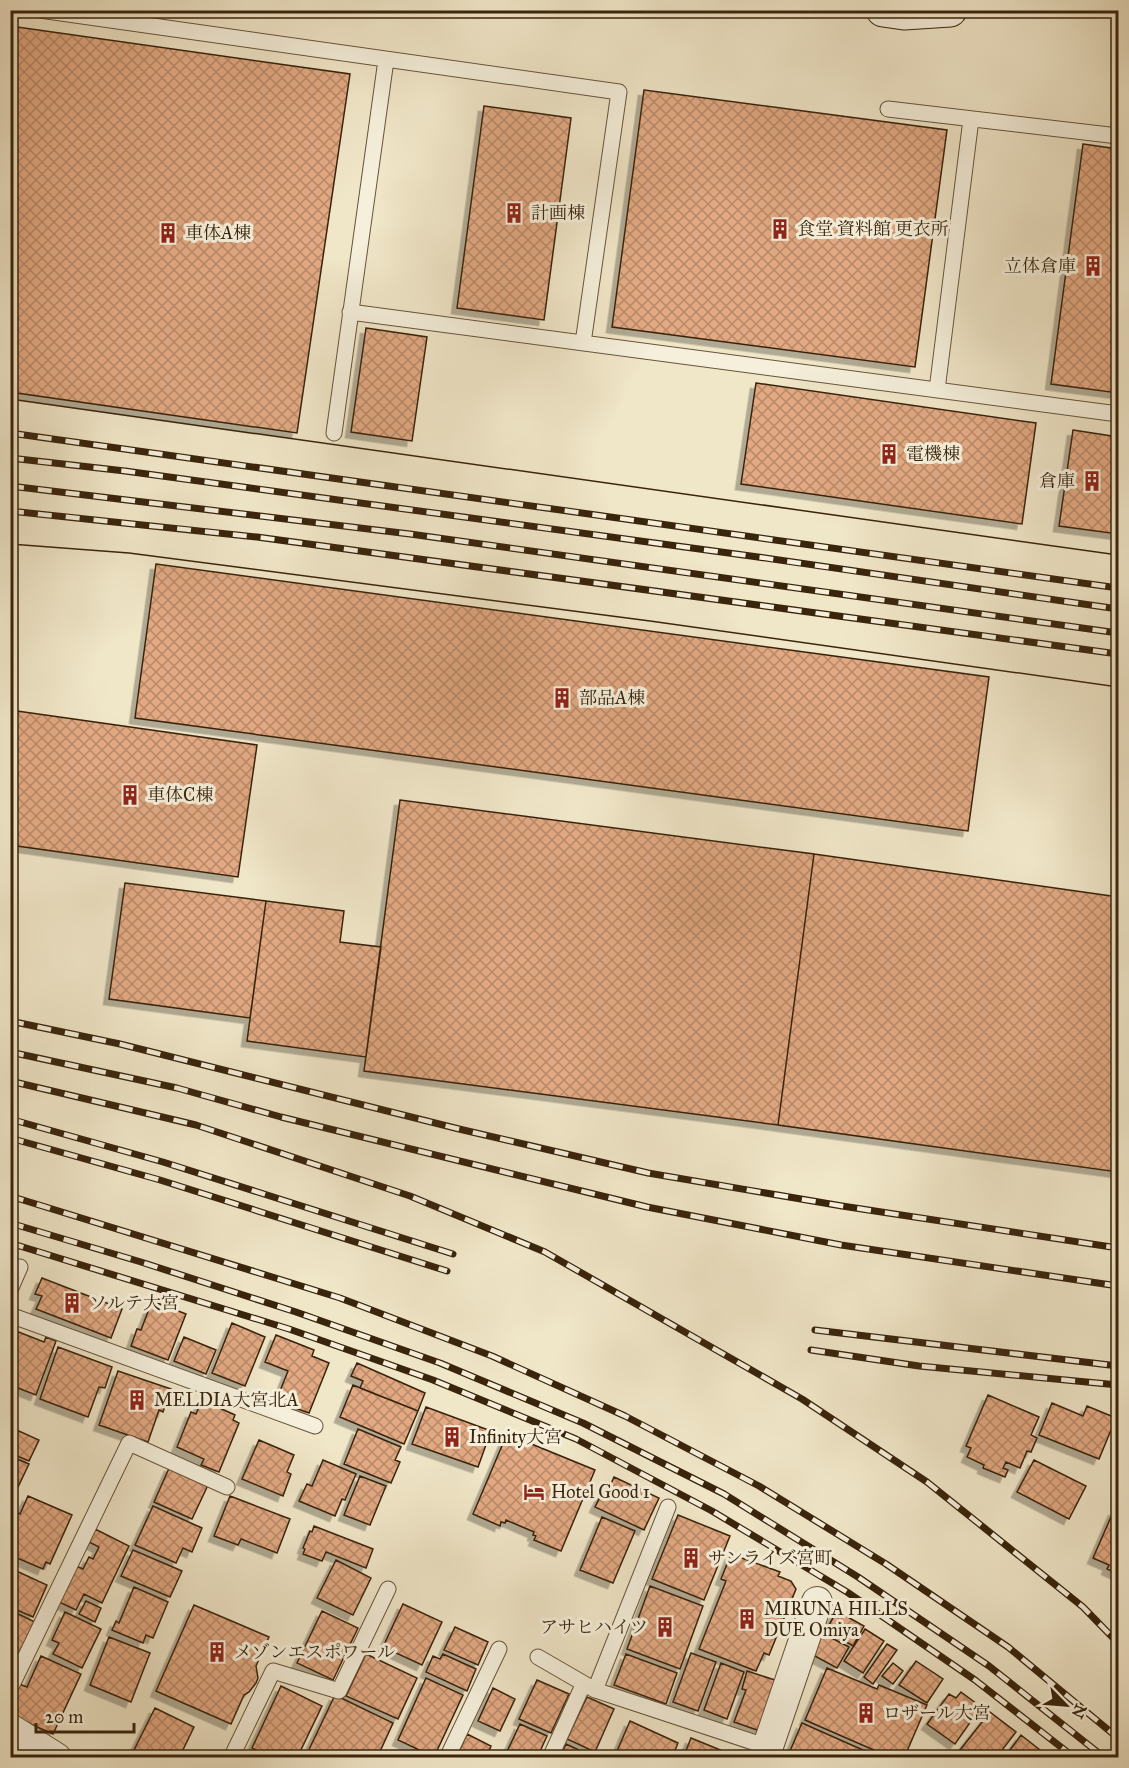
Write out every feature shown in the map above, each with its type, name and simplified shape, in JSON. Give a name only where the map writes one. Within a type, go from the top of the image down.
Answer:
[{"type":"street","points":[[897,11],[950,10]]},
{"type":"street","points":[[766,1753],[817,1602]]},
{"type":"street","points":[[10,1730],[56,1758]]},
{"type":"lane","points":[[40,10],[619,92],[583,343]]},
{"type":"lane","points":[[334,433],[386,60]]},
{"type":"lane","points":[[888,109],[1119,136]]},
{"type":"lane","points":[[937,390],[971,118]]},
{"type":"lane","points":[[350,312],[1119,414]]},
{"type":"lane","points":[[10,1290],[20,1267]]},
{"type":"lane","points":[[10,1315],[315,1426]]},
{"type":"lane","points":[[10,1689],[129,1443],[226,1487]]},
{"type":"lane","points":[[550,1758],[589,1688],[668,1507]]},
{"type":"lane","points":[[231,1758],[273,1671],[339,1691],[388,1589]]},
{"type":"lane","points":[[447,1758],[499,1649]]},
{"type":"lane","points":[[538,1657],[589,1688],[766,1753]]},
{"type":"building","name":"車体A棟","points":[[10,26],[350,74],[297,433],[10,392]]},
{"type":"building","name":"食堂 資料館 更衣所","points":[[644,90],[947,130],[915,367],[612,327]]},
{"type":"building","name":"計画棟","points":[[484,106],[571,118],[544,320],[457,308]]},
{"type":"building","name":"立体倉庫","points":[[1083,144],[1118,149],[1118,393],[1051,384]]},
{"type":"building","points":[[366,328],[427,337],[412,441],[351,432]]},
{"type":"building","name":"電機棟","points":[[756,383],[1036,423],[1022,524],[741,484]]},
{"type":"building","name":"倉庫","points":[[1073,430],[1118,437],[1118,534],[1059,526]]},
{"type":"building","name":"部品A棟","points":[[156,564],[989,677],[968,831],[135,718]]},
{"type":"building","name":"車体C棟","points":[[10,710],[257,745],[238,877],[10,845]]},
{"type":"building","points":[[400,800],[814,854],[778,1125],[364,1071]]},
{"type":"building","points":[[814,854],[1118,897],[1118,1172],[778,1125]]},
{"type":"building","points":[[125,883],[266,901],[250,1018],[109,999]]},
{"type":"building","points":[[266,901],[344,911],[340,942],[381,947],[366,1057],[247,1041]]},
{"type":"building","name":"ソルテ大宮","points":[[42,1278],[122,1309],[111,1338],[36,1309],[42,1296],[35,1294]]},
{"type":"building","points":[[152,1301],[186,1314],[168,1360],[131,1346],[137,1329],[141,1330]]},
{"type":"building","points":[[232,1323],[265,1337],[245,1386],[212,1373]]},
{"type":"building","points":[[16,1331],[44,1342],[46,1337],[56,1341],[36,1395],[10,1385],[10,1346]]},
{"type":"building","points":[[276,1335],[314,1350],[312,1356],[329,1363],[309,1413],[276,1401],[288,1371],[265,1362]]},
{"type":"building","points":[[184,1337],[216,1350],[206,1374],[174,1361]]},
{"type":"building","points":[[58,1347],[112,1367],[105,1388],[99,1387],[88,1417],[40,1399]]},
{"type":"building","points":[[357,1363],[425,1393],[418,1411],[360,1388],[363,1381],[351,1376]]},
{"type":"building","name":"MELDIA大宮北A","points":[[118,1371],[171,1389],[163,1412],[159,1410],[148,1442],[99,1425]]},
{"type":"building","points":[[353,1385],[418,1411],[404,1444],[340,1417]]},
{"type":"building","points":[[988,1395],[1039,1417],[1031,1435],[1037,1438],[1031,1452],[1027,1451],[1020,1468],[1006,1462],[1003,1468],[1008,1470],[1005,1477],[983,1468],[984,1465],[967,1457],[971,1448],[966,1446]]},
{"type":"building","points":[[202,1400],[235,1415],[233,1420],[239,1423],[219,1472],[201,1465],[204,1459],[177,1447],[191,1412],[196,1414]]},
{"type":"building","points":[[1052,1403],[1083,1416],[1087,1406],[1116,1418],[1099,1459],[1039,1435]]},
{"type":"building","name":"Infinity大宮","points":[[426,1407],[491,1431],[478,1467],[412,1444]]},
{"type":"building","points":[[10,1427],[39,1440],[29,1461],[10,1453]]},
{"type":"building","points":[[358,1429],[401,1447],[395,1460],[400,1462],[391,1483],[344,1464]]},
{"type":"building","name":"Hotel Good 1","points":[[507,1434],[595,1470],[561,1551],[534,1540],[536,1536],[533,1535],[534,1532],[506,1520],[505,1523],[501,1522],[500,1526],[473,1514]]},
{"type":"building","points":[[259,1440],[294,1455],[287,1472],[291,1474],[283,1496],[242,1479]]},
{"type":"building","points":[[10,1456],[29,1464],[18,1487],[10,1484]]},
{"type":"building","points":[[323,1460],[356,1474],[335,1516],[299,1501],[307,1484],[312,1486]]},
{"type":"building","points":[[1034,1460],[1086,1486],[1069,1519],[1017,1492]]},
{"type":"building","points":[[170,1466],[209,1483],[192,1519],[154,1502]]},
{"type":"building","points":[[360,1476],[386,1486],[370,1525],[344,1515]]},
{"type":"building","points":[[614,1477],[659,1498],[644,1530],[595,1507],[602,1493],[606,1495]]},
{"type":"building","points":[[28,1496],[72,1515],[50,1564],[46,1562],[43,1569],[10,1555],[10,1523],[16,1512],[20,1514]]},
{"type":"building","points":[[230,1496],[290,1519],[277,1553],[241,1539],[238,1545],[214,1536]]},
{"type":"building","points":[[153,1506],[202,1528],[192,1552],[183,1548],[176,1563],[135,1545]]},
{"type":"building","points":[[1114,1510],[1118,1512],[1118,1574],[1107,1569],[1109,1565],[1093,1558]]},
{"type":"building","name":"サンライズ宮町","points":[[678,1515],[730,1536],[704,1600],[652,1579]]},
{"type":"building","points":[[602,1517],[635,1531],[613,1583],[580,1570]]},
{"type":"building","points":[[314,1526],[373,1549],[366,1568],[326,1552],[322,1561],[303,1554],[305,1549],[303,1548]]},
{"type":"building","points":[[95,1529],[129,1546],[102,1603],[84,1594],[76,1610],[59,1602],[76,1566],[83,1569],[89,1557],[93,1559],[99,1547],[89,1542]]},
{"type":"building","points":[[133,1550],[182,1571],[170,1597],[121,1576]]},
{"type":"building","name":"MIRUNA HILLS DUE Omiya","points":[[731,1554],[780,1572],[778,1576],[791,1581],[796,1589],[769,1655],[764,1653],[756,1671],[699,1649],[726,1581],[721,1579]]},
{"type":"building","points":[[336,1560],[371,1578],[353,1615],[317,1598]]},
{"type":"building","points":[[10,1568],[47,1585],[33,1617],[10,1607]]},
{"type":"building","name":"アサヒハイツ","points":[[650,1586],[703,1606],[680,1669],[627,1649]]},
{"type":"building","points":[[134,1587],[168,1602],[153,1638],[146,1635],[143,1643],[112,1630],[116,1621],[119,1623]]},
{"type":"building","points":[[86,1601],[101,1608],[95,1622],[79,1614]]},
{"type":"building","points":[[403,1604],[442,1622],[422,1665],[383,1647]]},
{"type":"building","name":"メゾンエスポワール","points":[[194,1605],[269,1637],[256,1666],[258,1678],[256,1683],[244,1695],[231,1724],[156,1691]]},
{"type":"building","points":[[10,1610],[35,1622],[10,1673]]},
{"type":"building","points":[[322,1611],[358,1628],[333,1680],[297,1663]]},
{"type":"building","points":[[837,1611],[864,1626],[853,1646],[826,1630]]},
{"type":"building","points":[[65,1612],[101,1629],[82,1668],[53,1654],[59,1643],[52,1640]]},
{"type":"building","points":[[455,1627],[488,1642],[478,1665],[444,1650]]},
{"type":"building","points":[[865,1629],[884,1641],[863,1673],[844,1661]]},
{"type":"building","points":[[822,1633],[849,1647],[837,1668],[811,1654]]},
{"type":"building","points":[[109,1637],[150,1653],[131,1702],[90,1685]]},
{"type":"building","points":[[887,1644],[897,1650],[873,1684],[864,1677]]},
{"type":"building","points":[[691,1653],[716,1662],[698,1711],[673,1702]]},
{"type":"building","points":[[366,1654],[417,1678],[398,1719],[346,1696]]},
{"type":"building","points":[[443,1654],[476,1669],[467,1691],[426,1672],[433,1656],[440,1659]]},
{"type":"building","points":[[626,1654],[677,1673],[666,1704],[614,1685]]},
{"type":"building","points":[[41,1656],[81,1674],[53,1734],[10,1715],[10,1702],[19,1684],[27,1687]]},
{"type":"building","points":[[916,1661],[943,1679],[927,1703],[899,1685]]},
{"type":"building","points":[[721,1663],[744,1672],[727,1719],[704,1710]]},
{"type":"building","points":[[893,1663],[903,1671],[893,1684],[882,1676]]},
{"type":"building","name":"ロザール大宮","points":[[827,1668],[877,1689],[879,1685],[927,1705],[904,1758],[892,1758],[805,1720]]},
{"type":"building","points":[[747,1671],[778,1681],[760,1731],[734,1722],[746,1690],[742,1689]]},
{"type":"building","points":[[426,1678],[463,1695],[434,1757],[398,1740]]},
{"type":"building","points":[[537,1680],[569,1694],[551,1733],[519,1719]]},
{"type":"building","points":[[281,1686],[322,1706],[297,1758],[271,1758],[252,1748]]},
{"type":"building","points":[[493,1688],[515,1699],[500,1731],[478,1721]]},
{"type":"building","points":[[961,1692],[981,1707],[955,1744],[927,1724],[949,1694],[956,1698]]},
{"type":"building","points":[[335,1695],[393,1723],[377,1758],[305,1758]]},
{"type":"building","points":[[587,1697],[614,1709],[595,1752],[567,1739]]},
{"type":"building","points":[[155,1708],[194,1727],[179,1758],[130,1758]]},
{"type":"building","points":[[990,1712],[1016,1732],[996,1758],[970,1758],[960,1750]]},
{"type":"building","points":[[630,1721],[678,1743],[672,1758],[614,1758]]},
{"type":"building","points":[[802,1723],[881,1758],[787,1758]]},
{"type":"building","points":[[520,1724],[547,1736],[537,1758],[504,1758]]},
{"type":"building","points":[[467,1734],[491,1746],[486,1758],[456,1758]]},
{"type":"building","points":[[1021,1735],[1045,1754],[1042,1758],[1004,1758]]},
{"type":"building","points":[[691,1738],[740,1758],[683,1758]]},
{"type":"building","points":[[566,1744],[592,1756],[591,1758],[560,1758]]},
{"type":"tram line","points":[[10,399],[1118,555]]},
{"type":"tram line","points":[[10,544],[129,553],[650,621],[1118,687]]},
{"type":"railway","points":[[10,433],[1118,588]]},
{"type":"railway","points":[[10,458],[125,471],[758,557],[1118,609]]},
{"type":"railway","points":[[10,486],[410,534],[1118,633]]},
{"type":"railway","points":[[10,511],[257,537],[1118,654]]},
{"type":"railway","points":[[10,1021],[120,1044],[459,1129],[648,1173],[842,1206],[1118,1248]]},
{"type":"railway","points":[[10,1052],[177,1088],[281,1117],[647,1207],[841,1245],[1118,1286]]},
{"type":"railway","points":[[10,1081],[196,1125],[410,1196],[545,1252],[802,1399],[927,1482],[1083,1607],[1118,1643]]},
{"type":"railway","points":[[10,1119],[163,1162],[453,1254]]},
{"type":"railway","points":[[10,1138],[160,1180],[447,1271]]},
{"type":"railway","points":[[10,1196],[340,1298],[492,1356],[625,1416],[759,1486],[886,1564],[1008,1647],[1118,1738]]},
{"type":"railway","points":[[10,1223],[296,1312],[440,1363],[583,1423],[724,1494],[858,1577],[989,1666],[1105,1758]]},
{"type":"railway","points":[[10,1243],[289,1329],[433,1380],[576,1439],[712,1511],[847,1592],[975,1680],[1075,1758]]},
{"type":"railway","points":[[815,1330],[1118,1366]]},
{"type":"railway","points":[[811,1350],[919,1366],[1118,1385]]},
{"type":"place","name":"計画棟","points":[[514,213]]},
{"type":"place","name":"食堂 資料館 更衣所","points":[[780,229]]},
{"type":"place","name":"車体A棟","points":[[168,233]]},
{"type":"place","name":"立体倉庫","points":[[1093,266]]},
{"type":"place","name":"電機棟","points":[[889,454]]},
{"type":"place","name":"倉庫","points":[[1092,481]]},
{"type":"place","name":"部品A棟","points":[[562,698]]},
{"type":"place","name":"車体C棟","points":[[130,795]]},
{"type":"place","name":"ソルテ大宮","points":[[72,1303]]},
{"type":"place","name":"MELDIA大宮北A","points":[[137,1400]]},
{"type":"place","name":"Infinity大宮","points":[[452,1437]]},
{"type":"place","name":"Hotel Good 1","points":[[534,1492]]},
{"type":"place","name":"サンライズ宮町","points":[[691,1558]]},
{"type":"place","name":"MIRUNA HILLS DUE Omiya","points":[[747,1619]]},
{"type":"place","name":"アサヒハイツ","points":[[665,1627]]},
{"type":"place","name":"メゾンエスポワール","points":[[217,1652]]},
{"type":"place","name":"ロザール大宮","points":[[866,1713]]}]
